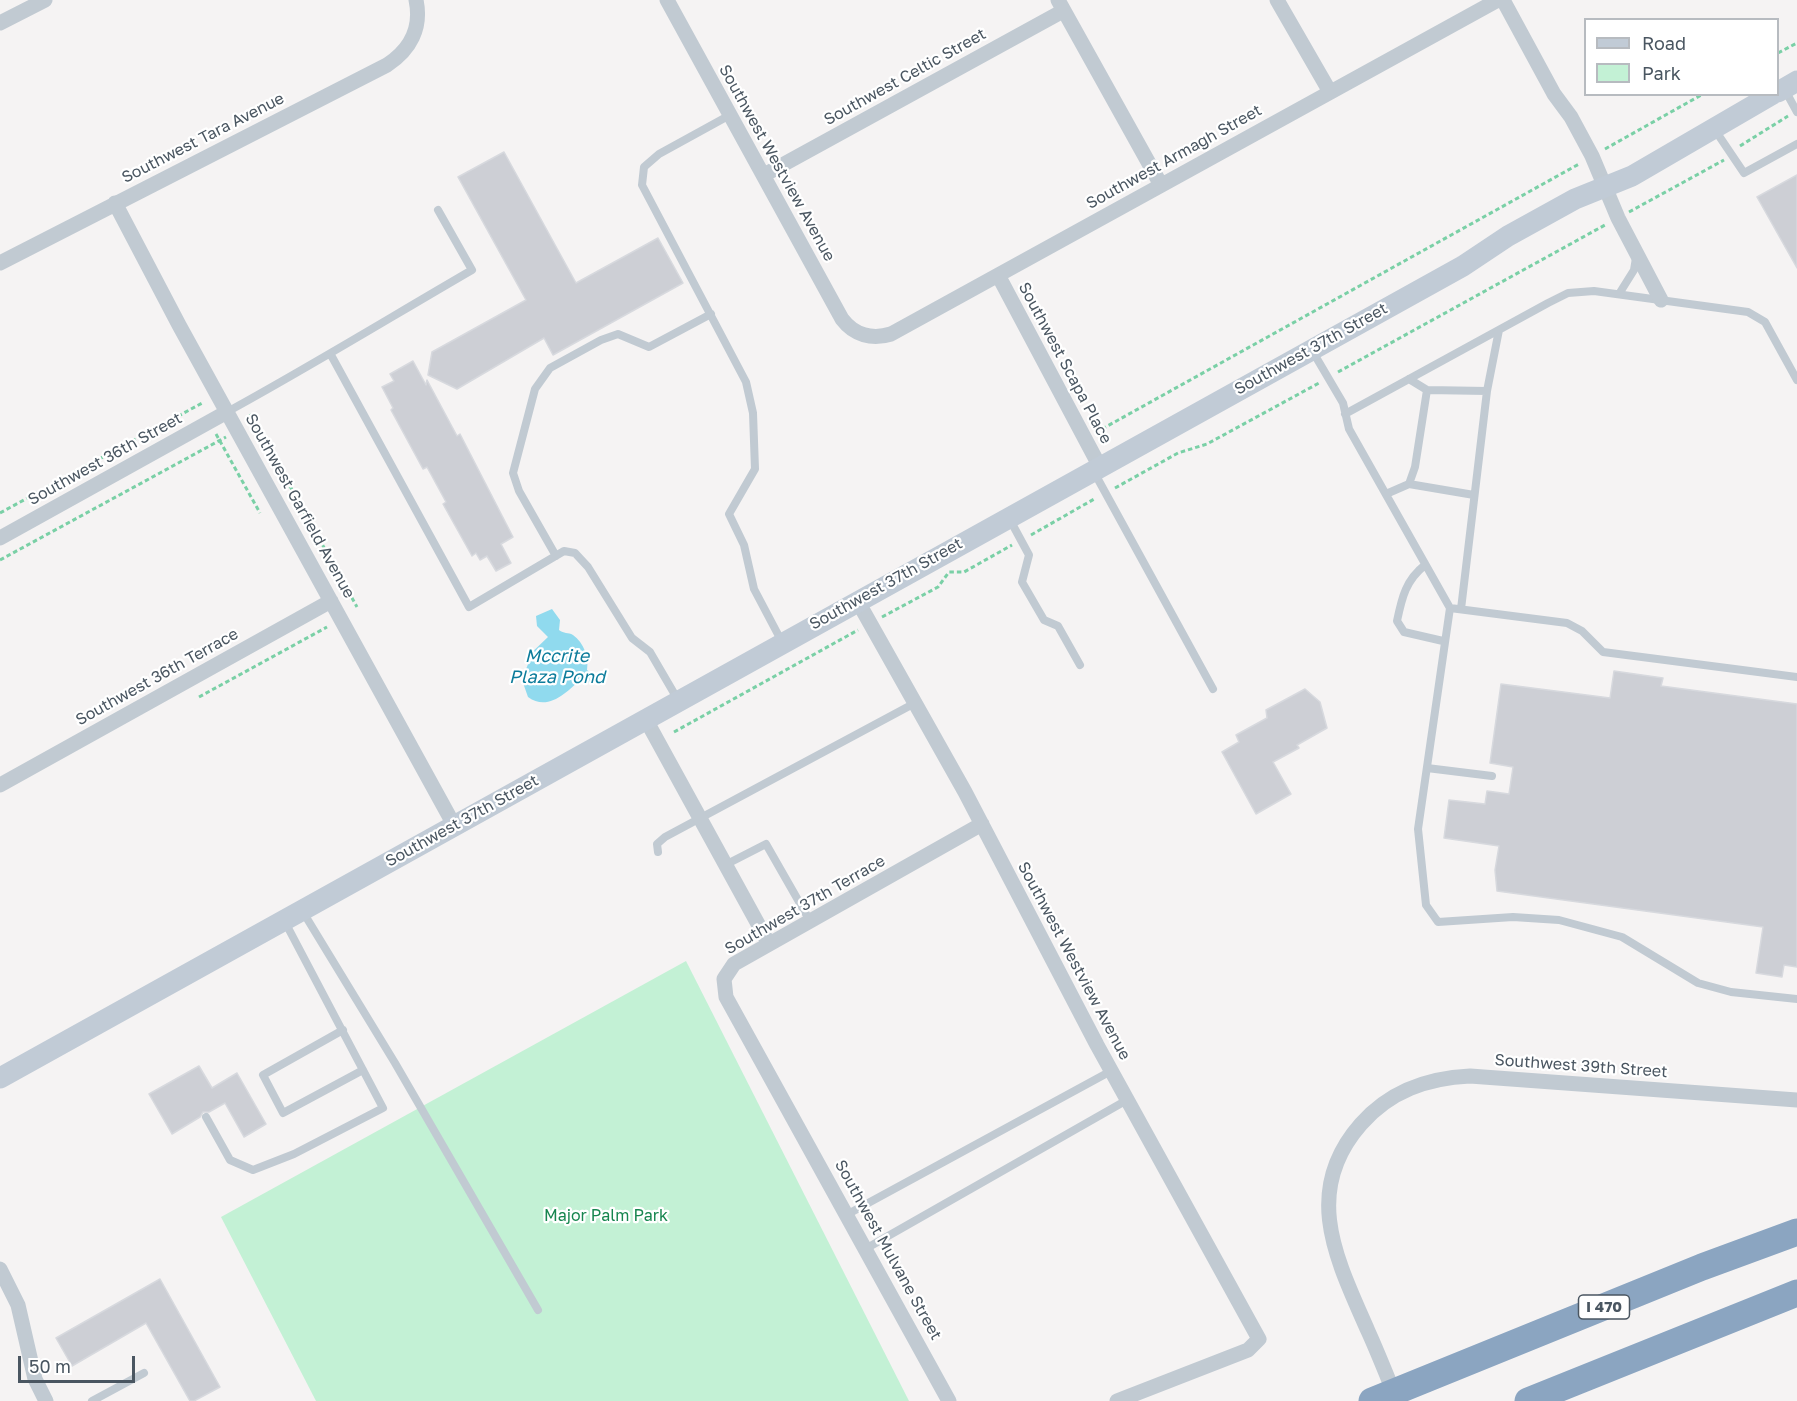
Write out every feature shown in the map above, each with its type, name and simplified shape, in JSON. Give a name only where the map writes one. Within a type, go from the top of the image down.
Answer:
[{"type":"highway","name":"I 470","points":[[1372,1401],[1702,1267],[1797,1232]]},
{"type":"highway","points":[[1528,1401],[1797,1293]]},
{"type":"main road","name":"Southwest 37th Street","points":[[2,1073],[293,916],[857,600],[1463,266],[1508,236],[1575,199],[1632,176],[1771,96]]},
{"type":"street","points":[[0,23],[45,0]]},
{"type":"street","name":"Southwest Tara Avenue","points":[[0,262],[387,65],[399,57],[414,36],[418,17],[416,0]]},
{"type":"street","points":[[1277,0],[1330,92]]},
{"type":"street","name":"Southwest Armagh Street","points":[[865,336],[876,338],[891,334],[1498,0]]},
{"type":"street","points":[[1503,0],[1554,94],[1571,117],[1592,156],[1618,218],[1661,300]]},
{"type":"street","name":"Southwest Westview Avenue","points":[[671,1],[730,115],[842,319],[855,332],[865,336]]},
{"type":"street","points":[[1060,6],[1161,185]]},
{"type":"street","name":"Southwest Celtic Street","points":[[764,175],[1060,6]]},
{"type":"street","name":"Southwest Garfield Avenue","points":[[115,203],[454,825]]},
{"type":"street","name":"Southwest Scapa Place","points":[[998,275],[1096,469]]},
{"type":"street","name":"Southwest 36th Street","points":[[0,538],[227,412]]},
{"type":"street","name":"Southwest Westview Avenue","points":[[857,600],[982,825],[1111,1071],[1259,1339],[1248,1350],[1117,1401]]},
{"type":"street","name":"Southwest 36th Terrace","points":[[0,785],[331,601]]},
{"type":"street","points":[[645,718],[769,944]]},
{"type":"street","name":"Southwest 37th Terrace","points":[[794,1118],[724,988],[724,979],[734,964],[982,825]]},
{"type":"street","name":"Southwest 39th Street","points":[[1397,1401],[1340,1268],[1328,1218],[1330,1191],[1342,1151],[1371,1113],[1390,1098],[1422,1082],[1470,1076],[1797,1100]]},
{"type":"street","name":"Southwest Mulvane Street","points":[[794,1118],[949,1401]]},
{"type":"street","points":[[0,1269],[18,1305],[34,1379],[46,1401]]},
{"type":"lane","points":[[1783,89],[1797,112]]},
{"type":"lane","points":[[730,115],[658,154],[644,167],[642,185],[746,382],[753,413],[755,469],[729,514],[744,545],[754,589],[782,642]]},
{"type":"lane","points":[[1714,129],[1743,173],[1797,144]]},
{"type":"lane","points":[[227,412],[331,356],[374,327],[472,270],[438,210]]},
{"type":"lane","points":[[1619,294],[1634,270],[1637,252]]},
{"type":"lane","points":[[1346,414],[1568,293],[1584,291],[1748,312],[1757,316],[1769,328],[1797,380]]},
{"type":"lane","points":[[556,556],[519,491],[513,473],[535,389],[550,368],[601,340],[618,334],[649,347],[711,314]]},
{"type":"lane","points":[[1461,609],[1487,391],[1499,330]]},
{"type":"lane","points":[[1311,348],[1343,403],[1349,429],[1450,608],[1443,641],[1418,829],[1426,905],[1438,922],[1513,917],[1559,920],[1622,937],[1698,983],[1731,992],[1797,999]]},
{"type":"lane","points":[[331,356],[469,607],[564,551],[575,553],[588,567],[632,638],[650,652],[678,700]]},
{"type":"lane","points":[[1409,379],[1427,390],[1487,391]]},
{"type":"lane","points":[[1409,484],[1415,467],[1427,390]]},
{"type":"lane","points":[[1096,469],[1106,493],[1213,689]]},
{"type":"lane","points":[[1386,494],[1409,484],[1474,495]]},
{"type":"lane","points":[[1008,517],[1029,555],[1022,582],[1044,620],[1058,626],[1080,665]]},
{"type":"lane","points":[[1425,565],[1411,576],[1402,597],[1397,621],[1404,632],[1443,641]]},
{"type":"lane","points":[[1450,608],[1567,623],[1582,631],[1603,652],[1797,677]]},
{"type":"lane","points":[[658,852],[657,844],[665,837],[915,703]]},
{"type":"lane","points":[[1427,768],[1492,776]]},
{"type":"lane","points":[[725,865],[766,844],[810,921]]},
{"type":"lane","points":[[206,1117],[230,1160],[253,1170],[294,1154],[383,1108],[343,1030],[293,916]]},
{"type":"lane","points":[[293,916],[395,1063],[538,1310]]},
{"type":"lane","points":[[343,1030],[264,1075],[284,1113],[363,1070]]},
{"type":"lane","points":[[848,1214],[1111,1071]]},
{"type":"lane","points":[[867,1248],[1127,1100]]},
{"type":"lane","points":[[92,1401],[144,1373]]},
{"type":"path","points":[[1779,52],[1797,42]]},
{"type":"path","points":[[1102,429],[1699,96]]},
{"type":"path","points":[[674,732],[938,587],[949,572],[964,572],[1178,453],[1207,444],[1719,164],[1748,139],[1797,112]]},
{"type":"path","points":[[0,513],[218,394]]},
{"type":"path","points":[[250,414],[357,607]]},
{"type":"path","points":[[210,421],[260,513]]},
{"type":"path","points":[[0,560],[238,431]]},
{"type":"path","points":[[199,697],[327,627]]},
{"type":"green space","name":"Major Palm Park","points":[[686,961],[909,1401],[316,1401],[221,1217]]},
{"type":"water","name":"Mccrite Plaza Pond","points":[[552,609],[560,620],[559,630],[573,635],[583,646],[587,670],[596,677],[592,684],[581,679],[550,701],[535,701],[528,697],[522,680],[528,664],[526,658],[548,637],[537,626],[536,616]]},
{"type":"building","points":[[504,152],[576,283],[658,238],[683,283],[553,355],[544,338],[457,389],[428,375],[432,352],[526,300],[458,177]]},
{"type":"building","points":[[1797,175],[1797,268],[1757,197]]},
{"type":"building","points":[[413,361],[426,385],[427,380],[457,436],[460,434],[513,537],[501,544],[511,563],[496,571],[487,556],[480,560],[476,553],[472,556],[443,504],[446,502],[427,467],[423,469],[391,410],[393,408],[382,387],[394,381],[390,374]]},
{"type":"building","points":[[1614,671],[1663,678],[1661,686],[1797,704],[1797,967],[1784,965],[1782,977],[1756,973],[1763,927],[1497,891],[1495,870],[1499,846],[1444,838],[1449,800],[1485,804],[1487,791],[1509,794],[1513,767],[1490,763],[1501,684],[1610,698]]},
{"type":"building","points":[[1305,689],[1320,702],[1327,728],[1297,745],[1299,748],[1273,762],[1291,794],[1256,814],[1222,752],[1239,742],[1236,735],[1267,718],[1266,710]]},
{"type":"building","points":[[199,1066],[212,1088],[237,1073],[266,1124],[244,1137],[225,1103],[209,1112],[203,1112],[200,1117],[172,1134],[149,1094]]},
{"type":"building","points":[[160,1279],[220,1387],[194,1401],[190,1401],[146,1323],[72,1366],[56,1338]]}]
